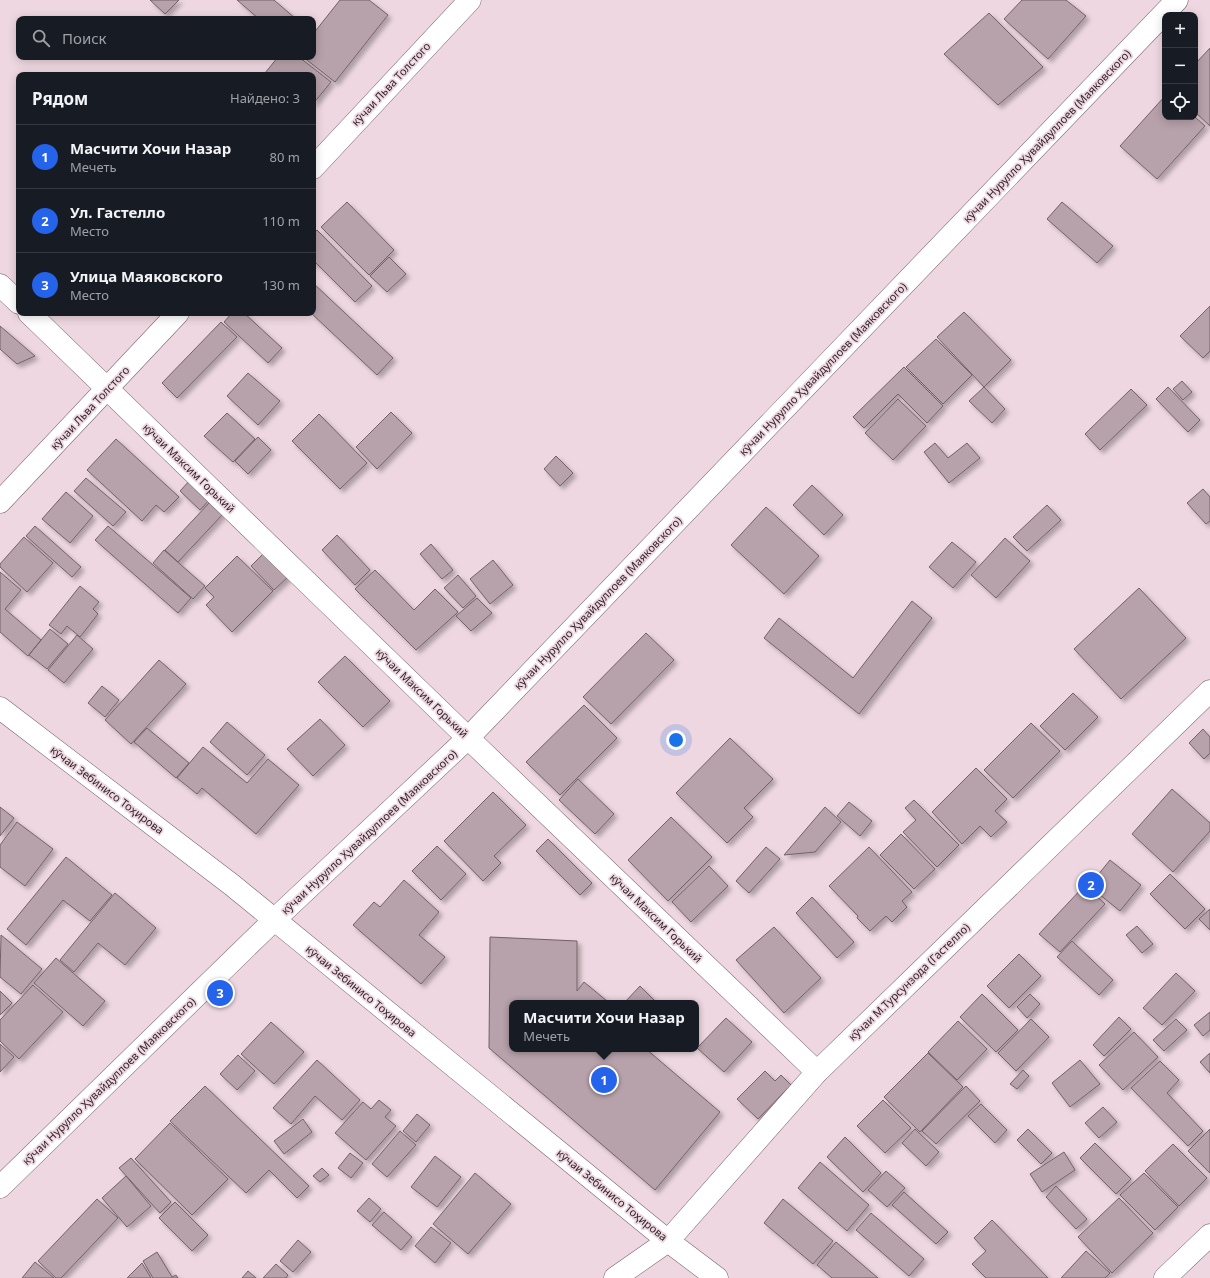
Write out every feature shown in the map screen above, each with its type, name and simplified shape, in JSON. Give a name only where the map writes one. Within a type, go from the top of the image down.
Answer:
[{"type":"street","name":"кӯчаи Льва Толстого","points":[[316,165],[470,0]]},
{"type":"street","name":"кӯчаи Нурулло Ҳувайдуллоев (Маяковского)","points":[[0,1187],[274,920],[468,738],[1177,0]]},
{"type":"street","points":[[0,285],[16,300]]},
{"type":"street","name":"кӯчаи Максим Горький","points":[[32,316],[468,738],[817,1072]]},
{"type":"street","name":"кӯчаи Льва Толстого","points":[[0,502],[175,316]]},
{"type":"street","name":"кӯчаи М.Турсунзода (Гастелло)","points":[[615,1278],[668,1241],[817,1072],[1210,691]]},
{"type":"street","name":"кӯчаи Зебинисо Тоҳирова","points":[[0,708],[226,881],[668,1241],[718,1278]]},
{"type":"street","points":[[1165,1278],[1210,1235]]},
{"type":"building","points":[[150,0],[179,0],[165,14]]},
{"type":"building","points":[[237,0],[274,0],[293,16],[256,16]]},
{"type":"building","points":[[340,0],[369,0],[388,15],[335,82],[307,60],[316,60],[316,30]]},
{"type":"building","points":[[1022,0],[1066,0],[1086,16],[1048,59],[1004,19]]},
{"type":"building","points":[[989,13],[1043,67],[998,105],[944,54]]},
{"type":"building","points":[[1210,48],[1210,126],[1198,115],[1198,61]]},
{"type":"building","points":[[276,60],[303,60],[331,82],[316,100],[316,72],[266,72]]},
{"type":"building","points":[[1162,99],[1162,120],[1198,120],[1205,126],[1157,179],[1120,146]]},
{"type":"building","points":[[347,202],[394,250],[369,275],[321,227]]},
{"type":"building","points":[[1062,202],[1113,246],[1097,263],[1047,219]]},
{"type":"building","points":[[317,230],[372,286],[355,302],[316,263]]},
{"type":"building","points":[[389,257],[406,274],[387,292],[370,276]]},
{"type":"building","points":[[316,286],[393,358],[377,375],[314,316],[316,316]]},
{"type":"building","points":[[1210,306],[1210,351],[1203,358],[1180,336]]},
{"type":"building","points":[[964,312],[1011,360],[984,387],[937,337]]},
{"type":"building","points":[[229,316],[247,316],[282,348],[268,363],[224,322]]},
{"type":"building","points":[[221,322],[237,337],[177,398],[162,383]]},
{"type":"building","points":[[0,326],[35,356],[17,364],[0,349]]},
{"type":"building","points":[[936,339],[972,375],[943,404],[906,367]]},
{"type":"building","points":[[904,367],[943,406],[927,423],[898,394],[864,428],[853,417]]},
{"type":"building","points":[[248,373],[280,401],[258,425],[227,396]]},
{"type":"building","points":[[1182,381],[1192,392],[1183,400],[1173,389]]},
{"type":"building","points":[[984,387],[1005,409],[992,423],[969,401]]},
{"type":"building","points":[[1168,387],[1200,420],[1188,432],[1156,399]]},
{"type":"building","points":[[1131,389],[1147,405],[1100,450],[1085,434]]},
{"type":"building","points":[[898,399],[926,426],[893,460],[865,433]]},
{"type":"building","points":[[391,412],[412,433],[377,469],[356,447]]},
{"type":"building","points":[[227,413],[255,439],[233,462],[204,436]]},
{"type":"building","points":[[319,414],[367,463],[340,489],[292,441]]},
{"type":"building","points":[[258,437],[271,450],[248,474],[235,461]]},
{"type":"building","points":[[116,439],[179,497],[164,512],[156,505],[142,521],[87,470]]},
{"type":"building","points":[[935,443],[948,458],[967,443],[980,458],[949,483],[924,452]]},
{"type":"building","points":[[556,456],[573,473],[560,486],[544,469]]},
{"type":"building","points":[[86,478],[126,512],[113,526],[74,491]]},
{"type":"building","points":[[191,479],[211,498],[200,510],[180,491]]},
{"type":"building","points":[[812,485],[843,515],[824,535],[793,505]]},
{"type":"building","points":[[1203,489],[1210,497],[1210,521],[1206,524],[1187,503]]},
{"type":"building","points":[[66,492],[93,516],[70,543],[42,519]]},
{"type":"building","points":[[210,502],[223,514],[178,562],[165,550]]},
{"type":"building","points":[[1047,505],[1061,520],[1027,551],[1013,537]]},
{"type":"building","points":[[766,507],[819,556],[784,594],[731,545]]},
{"type":"building","points":[[35,526],[81,567],[72,577],[26,536]]},
{"type":"building","points":[[108,526],[191,598],[178,613],[95,540]]},
{"type":"building","points":[[337,535],[370,570],[355,585],[322,550]]},
{"type":"building","points":[[24,537],[53,563],[27,592],[0,567],[0,564]]},
{"type":"building","points":[[1005,538],[1030,561],[996,598],[971,575]]},
{"type":"building","points":[[952,542],[976,562],[953,588],[929,567]]},
{"type":"building","points":[[431,544],[453,570],[442,579],[420,554]]},
{"type":"building","points":[[164,550],[205,586],[193,599],[153,563]]},
{"type":"building","points":[[265,552],[289,576],[274,590],[251,566]]},
{"type":"building","points":[[237,556],[273,591],[232,632],[206,605],[214,597],[205,588]]},
{"type":"building","points":[[493,560],[513,585],[490,604],[470,579]]},
{"type":"building","points":[[375,570],[414,610],[435,589],[458,612],[416,650],[355,589]]},
{"type":"building","points":[[0,572],[21,590],[5,609],[41,640],[28,656],[0,632]]},
{"type":"building","points":[[458,575],[476,596],[463,608],[444,588]]},
{"type":"building","points":[[80,586],[99,602],[93,609],[98,614],[80,637],[67,626],[61,634],[49,625]]},
{"type":"building","points":[[1139,588],[1186,638],[1121,699],[1074,649]]},
{"type":"building","points":[[477,598],[492,613],[471,631],[456,616]]},
{"type":"building","points":[[912,601],[932,618],[859,714],[764,638],[779,618],[853,678]]},
{"type":"building","points":[[50,629],[68,644],[47,669],[29,655]]},
{"type":"building","points":[[646,633],[674,660],[611,724],[583,697]]},
{"type":"building","points":[[77,635],[93,649],[64,683],[48,670]]},
{"type":"building","points":[[345,656],[390,701],[363,727],[318,682]]},
{"type":"building","points":[[159,660],[186,684],[131,744],[105,720]]},
{"type":"building","points":[[102,686],[119,700],[105,717],[88,703]]},
{"type":"building","points":[[1073,693],[1098,717],[1065,750],[1040,726]]},
{"type":"building","points":[[584,705],[617,738],[560,795],[526,762]]},
{"type":"building","points":[[320,719],[345,745],[313,776],[287,749]]},
{"type":"building","points":[[227,722],[265,755],[247,775],[210,742]]},
{"type":"building","points":[[1031,723],[1060,751],[1013,798],[984,770]]},
{"type":"building","points":[[147,728],[189,763],[176,778],[134,742]]},
{"type":"building","points":[[1203,729],[1210,737],[1210,753],[1204,759],[1189,743]]},
{"type":"building","points":[[730,738],[773,779],[744,808],[753,817],[727,843],[676,793]]},
{"type":"building","points":[[203,747],[247,783],[268,759],[299,785],[256,834],[202,788],[197,794],[177,778]]},
{"type":"building","points":[[976,768],[1007,799],[995,811],[1007,822],[991,837],[980,826],[962,844],[932,812]]},
{"type":"building","points":[[578,779],[614,814],[595,834],[559,800]]},
{"type":"building","points":[[1172,789],[1210,823],[1210,831],[1173,872],[1132,834]]},
{"type":"building","points":[[493,792],[526,825],[494,856],[501,863],[483,881],[444,841]]},
{"type":"building","points":[[914,800],[959,845],[937,867],[903,832],[916,820],[905,808]]},
{"type":"building","points":[[849,802],[872,821],[860,836],[837,816]]},
{"type":"building","points":[[0,807],[14,818],[0,836]]},
{"type":"building","points":[[825,807],[841,822],[815,852],[784,855]]},
{"type":"building","points":[[671,817],[712,857],[668,901],[628,860]]},
{"type":"building","points":[[17,822],[53,849],[25,886],[0,867],[0,845]]},
{"type":"building","points":[[901,834],[935,869],[914,889],[880,855]]},
{"type":"building","points":[[548,839],[592,883],[580,895],[536,851]]},
{"type":"building","points":[[437,846],[466,874],[441,900],[412,871]]},
{"type":"building","points":[[766,847],[780,859],[749,893],[736,881]]},
{"type":"building","points":[[869,847],[912,892],[902,901],[907,907],[892,922],[886,916],[870,931],[857,918],[858,916],[829,886]]},
{"type":"building","points":[[66,857],[112,895],[90,921],[63,900],[26,945],[7,929]]},
{"type":"building","points":[[1110,860],[1141,885],[1120,911],[1089,886]]},
{"type":"building","points":[[709,866],[728,886],[691,922],[672,902]]},
{"type":"building","points":[[1170,874],[1205,909],[1185,929],[1150,894]]},
{"type":"building","points":[[404,880],[439,912],[419,935],[445,957],[421,984],[353,925],[374,902],[380,907]]},
{"type":"building","points":[[1085,885],[1105,904],[1060,952],[1039,934]]},
{"type":"building","points":[[115,893],[156,928],[125,965],[98,943],[74,972],[60,960]]},
{"type":"building","points":[[812,897],[854,942],[837,958],[796,913]]},
{"type":"building","points":[[1210,909],[1210,930],[1199,919]]},
{"type":"building","points":[[1137,926],[1153,944],[1142,953],[1126,935]]},
{"type":"building","points":[[774,927],[821,978],[784,1013],[736,960]]},
{"type":"building","points":[[1,935],[42,969],[21,994],[0,977]]},
{"type":"building","points":[[490,937],[577,941],[577,991],[584,982],[606,1000],[509,1000],[509,1052],[650,1052],[720,1112],[655,1190],[489,1048]]},
{"type":"building","points":[[1072,941],[1113,980],[1099,995],[1057,957]]},
{"type":"building","points":[[1019,954],[1041,976],[1009,1008],[987,986]]},
{"type":"building","points":[[56,958],[105,1001],[83,1026],[34,983]]},
{"type":"building","points":[[1176,973],[1195,991],[1162,1025],[1143,1008]]},
{"type":"building","points":[[33,985],[63,1012],[19,1059],[0,1041],[0,1020]]},
{"type":"building","points":[[640,986],[654,1000],[627,1000]]},
{"type":"building","points":[[0,991],[12,1003],[0,1015]]},
{"type":"building","points":[[982,994],[1018,1030],[996,1052],[960,1017]]},
{"type":"building","points":[[1030,994],[1040,1004],[1027,1018],[1017,1007]]},
{"type":"building","points":[[1210,1012],[1210,1030],[1203,1036],[1194,1025]]},
{"type":"building","points":[[1119,1017],[1131,1029],[1104,1056],[1093,1045]]},
{"type":"building","points":[[726,1018],[752,1042],[724,1072],[699,1050],[699,1046]]},
{"type":"building","points":[[1031,1019],[1049,1037],[1016,1071],[998,1053]]},
{"type":"building","points":[[1176,1019],[1187,1030],[1164,1051],[1153,1040]]},
{"type":"building","points":[[958,1021],[987,1049],[957,1080],[928,1052]]},
{"type":"building","points":[[271,1022],[304,1052],[274,1084],[241,1054]]},
{"type":"building","points":[[1134,1032],[1158,1057],[1123,1090],[1099,1065]]},
{"type":"building","points":[[0,1044],[14,1057],[0,1072]]},
{"type":"building","points":[[928,1053],[963,1087],[920,1132],[884,1097]]},
{"type":"building","points":[[1210,1053],[1210,1073],[1200,1062]]},
{"type":"building","points":[[238,1055],[255,1071],[237,1090],[220,1074]]},
{"type":"building","points":[[317,1060],[360,1100],[342,1120],[315,1096],[291,1124],[273,1108]]},
{"type":"building","points":[[1080,1060],[1100,1084],[1070,1107],[1052,1083]]},
{"type":"building","points":[[1160,1061],[1179,1080],[1167,1093],[1203,1131],[1188,1146],[1131,1088]]},
{"type":"building","points":[[1023,1070],[1029,1076],[1017,1089],[1010,1084]]},
{"type":"building","points":[[765,1071],[775,1081],[781,1075],[791,1085],[758,1119],[737,1099]]},
{"type":"building","points":[[205,1086],[309,1186],[297,1198],[269,1170],[246,1193],[170,1121]]},
{"type":"building","points":[[966,1086],[980,1101],[936,1144],[922,1131]]},
{"type":"building","points":[[379,1100],[391,1110],[385,1117],[396,1126],[366,1160],[335,1133],[363,1102],[371,1109]]},
{"type":"building","points":[[883,1100],[911,1128],[885,1153],[857,1126]]},
{"type":"building","points":[[981,1104],[1007,1130],[995,1143],[968,1116]]},
{"type":"building","points":[[1103,1107],[1117,1122],[1099,1138],[1085,1123]]},
{"type":"building","points":[[417,1114],[430,1125],[416,1142],[403,1131]]},
{"type":"building","points":[[303,1119],[312,1132],[284,1154],[274,1141]]},
{"type":"building","points":[[170,1123],[228,1179],[192,1215],[135,1159]]},
{"type":"building","points":[[915,1129],[939,1152],[926,1166],[902,1143]]},
{"type":"building","points":[[1028,1129],[1052,1153],[1041,1164],[1017,1140]]},
{"type":"building","points":[[1210,1129],[1210,1173],[1188,1151]]},
{"type":"building","points":[[400,1131],[416,1145],[387,1177],[372,1164]]},
{"type":"building","points":[[845,1137],[881,1173],[863,1192],[827,1157]]},
{"type":"building","points":[[1095,1143],[1131,1179],[1116,1194],[1080,1158]]},
{"type":"building","points":[[1173,1144],[1207,1178],[1179,1206],[1145,1171]]},
{"type":"building","points":[[1064,1152],[1075,1170],[1042,1192],[1030,1174]]},
{"type":"building","points":[[350,1153],[363,1163],[351,1178],[338,1168]]},
{"type":"building","points":[[435,1156],[461,1177],[437,1207],[411,1187]]},
{"type":"building","points":[[131,1158],[171,1202],[160,1213],[119,1168]]},
{"type":"building","points":[[820,1162],[869,1205],[847,1231],[798,1188]]},
{"type":"building","points":[[322,1168],[329,1175],[320,1182],[313,1176]]},
{"type":"building","points":[[886,1171],[905,1188],[887,1207],[868,1190]]},
{"type":"building","points":[[475,1173],[511,1204],[468,1254],[433,1224]]},
{"type":"building","points":[[1144,1173],[1178,1207],[1155,1230],[1120,1195]]},
{"type":"building","points":[[126,1176],[151,1206],[127,1227],[102,1198]]},
{"type":"building","points":[[1056,1186],[1087,1219],[1076,1229],[1046,1197]]},
{"type":"building","points":[[904,1192],[948,1232],[936,1244],[892,1205]]},
{"type":"building","points":[[369,1198],[381,1209],[370,1222],[357,1211]]},
{"type":"building","points":[[1119,1198],[1153,1233],[1112,1273],[1078,1237]]},
{"type":"building","points":[[97,1199],[118,1218],[61,1278],[56,1278],[38,1261]]},
{"type":"building","points":[[783,1199],[833,1241],[813,1264],[764,1223]]},
{"type":"building","points":[[175,1202],[208,1235],[192,1251],[159,1218]]},
{"type":"building","points":[[384,1212],[412,1237],[401,1250],[372,1225]]},
{"type":"building","points":[[871,1213],[924,1259],[909,1276],[856,1230]]},
{"type":"building","points":[[992,1220],[1048,1278],[986,1278],[972,1264],[986,1251],[974,1238]]},
{"type":"building","points":[[431,1227],[451,1243],[435,1263],[415,1246]]},
{"type":"building","points":[[298,1240],[311,1252],[293,1272],[280,1261]]},
{"type":"building","points":[[836,1242],[878,1278],[832,1278],[817,1265]]},
{"type":"building","points":[[1086,1251],[1110,1273],[1105,1278],[1061,1278]]},
{"type":"building","points":[[157,1252],[172,1277],[176,1275],[178,1278],[153,1278],[143,1261]]},
{"type":"building","points":[[35,1262],[54,1278],[22,1278]]},
{"type":"building","points":[[142,1263],[151,1278],[127,1278]]},
{"type":"building","points":[[276,1264],[288,1275],[286,1278],[263,1278]]},
{"type":"building","points":[[248,1271],[256,1278],[242,1278]]},
{"type":"place","name":"Ул. Гастелло","points":[[1091,885]]},
{"type":"place","name":"Улица Маяковского","points":[[220,993]]},
{"type":"place","name":"Масчити Хочи Назар","points":[[604,1080]]}]
